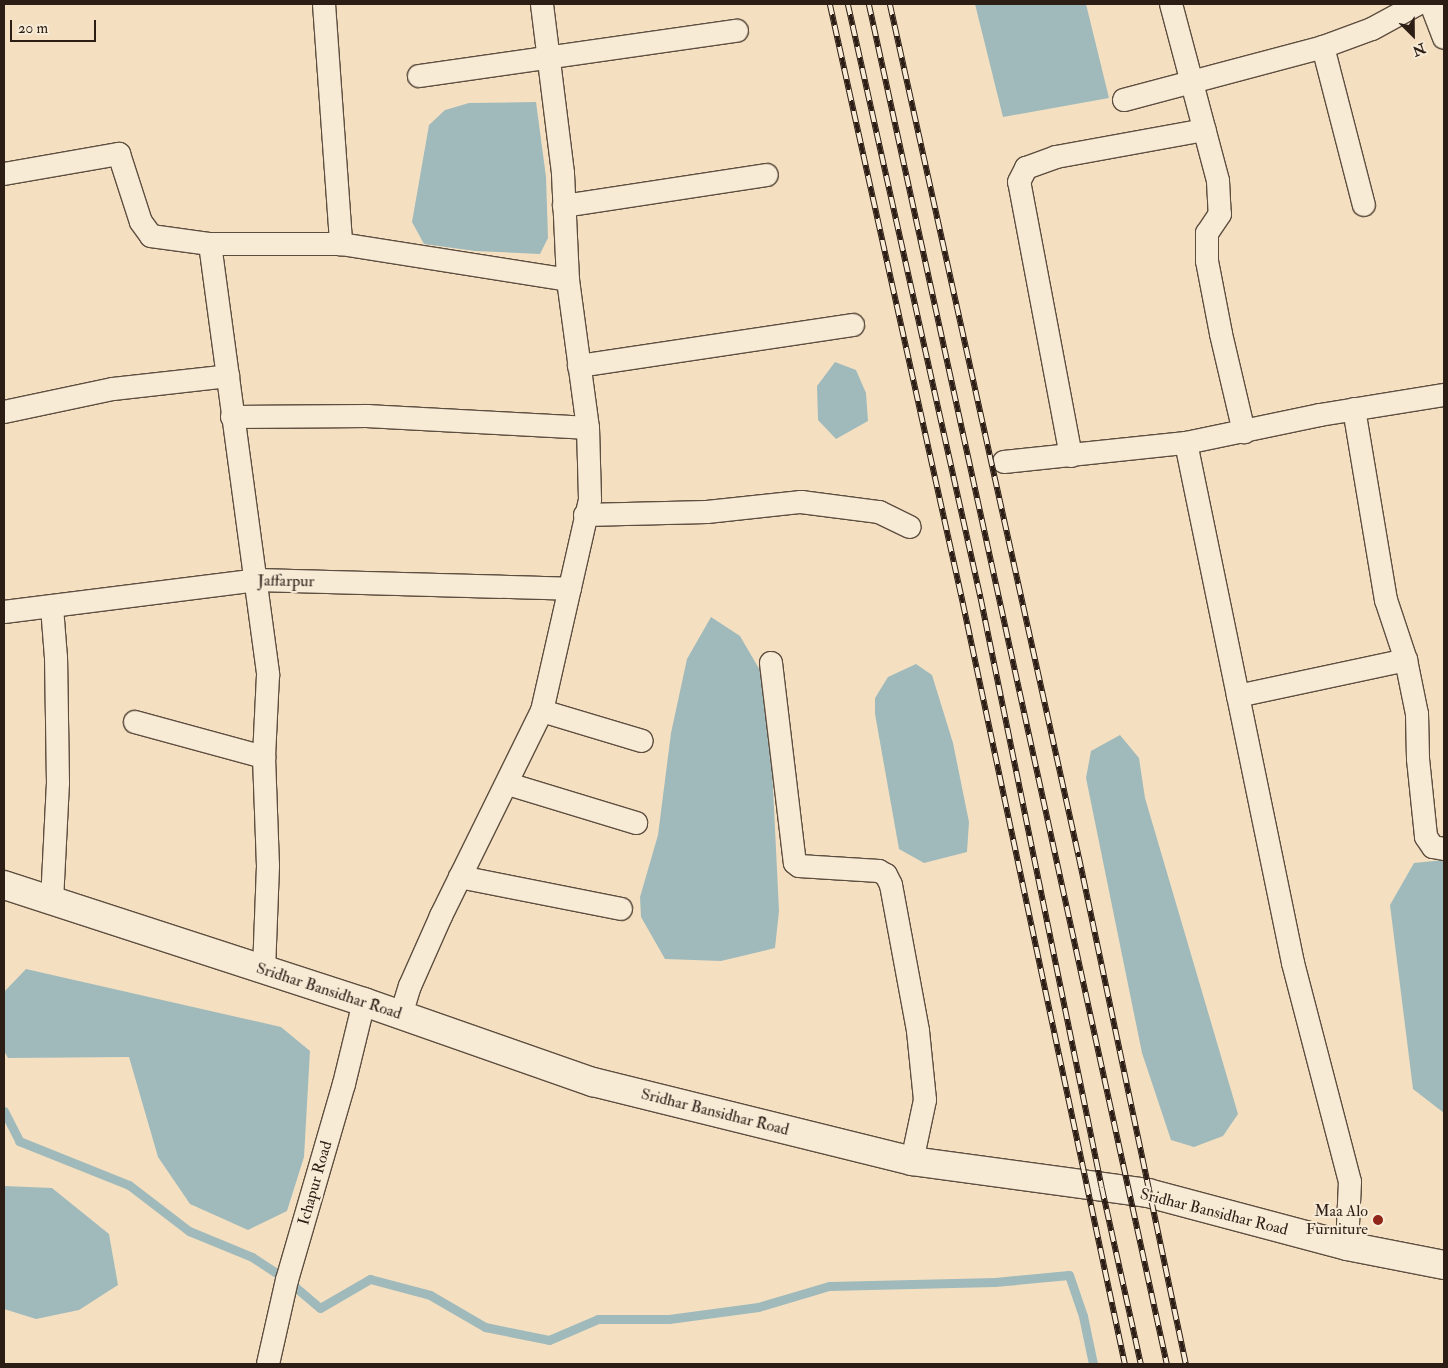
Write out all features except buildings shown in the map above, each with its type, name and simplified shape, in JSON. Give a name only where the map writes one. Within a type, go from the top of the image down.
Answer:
[{"type":"street","points":[[324,4],[341,244]]},
{"type":"street","points":[[401,1015],[410,986],[460,877],[508,784],[532,728],[542,711],[590,499],[588,428],[568,280],[563,173],[542,4]]},
{"type":"street","points":[[1171,4],[1218,181],[1220,214],[1207,233],[1208,261],[1221,334],[1244,432]]},
{"type":"street","points":[[1124,100],[1323,47],[1372,29],[1418,4]]},
{"type":"street","points":[[1431,4],[1444,38]]},
{"type":"street","points":[[419,76],[737,31]]},
{"type":"street","points":[[1323,47],[1364,205]]},
{"type":"street","points":[[1071,456],[1019,182],[1026,168],[1056,157],[1205,130]]},
{"type":"street","points":[[4,174],[119,154],[144,230],[151,236],[210,244],[341,244],[568,280]]},
{"type":"street","points":[[564,206],[768,175]]},
{"type":"street","points":[[210,244],[232,417],[257,580],[268,675],[264,758],[268,866],[264,969]]},
{"type":"street","points":[[579,366],[853,325]]},
{"type":"street","points":[[4,412],[113,389],[228,376]]},
{"type":"street","points":[[1004,462],[1186,443],[1354,409],[1444,395]]},
{"type":"street","points":[[1354,409],[1386,600],[1406,660],[1417,714],[1418,759],[1426,837],[1433,847],[1444,849]]},
{"type":"street","points":[[232,417],[368,416],[588,428]]},
{"type":"street","points":[[1186,443],[1293,963],[1350,1182],[1348,1246]]},
{"type":"street","points":[[585,515],[706,512],[801,502],[878,512],[910,527]]},
{"type":"street","name":"Jaffarpur","points":[[4,612],[257,580],[570,589]]},
{"type":"street","points":[[52,607],[56,658],[58,783],[52,901]]},
{"type":"street","points":[[1238,696],[1406,660]]},
{"type":"street","points":[[772,663],[795,862],[799,866],[879,871],[886,875],[891,885],[918,1031],[925,1100],[912,1162]]},
{"type":"street","points":[[542,711],[642,741]]},
{"type":"street","points":[[135,722],[264,758]]},
{"type":"street","points":[[508,784],[636,823]]},
{"type":"street","points":[[460,877],[621,909]]},
{"type":"street","name":"Sridhar Bansidhar Road","points":[[4,885],[364,1002],[593,1082],[912,1162],[1148,1193],[1348,1246],[1444,1265]]},
{"type":"street","name":"Ichapur Road","points":[[268,1364],[287,1280],[344,1084],[364,1002]]},
{"type":"water","points":[[975,4],[1086,4],[1109,98],[1003,117]]},
{"type":"water","points":[[536,102],[546,177],[548,238],[540,254],[475,251],[424,244],[412,222],[429,125],[445,110],[469,103]]},
{"type":"water","points":[[835,362],[856,370],[866,393],[868,421],[836,439],[818,420],[817,386]]},
{"type":"water","points":[[711,617],[740,636],[768,684],[779,911],[775,948],[721,961],[665,959],[641,917],[640,897],[658,835],[671,733],[687,659]]},
{"type":"water","points":[[916,664],[932,675],[953,743],[969,822],[967,852],[924,863],[899,849],[875,714],[875,698],[888,677]]},
{"type":"water","points":[[1120,735],[1139,758],[1145,798],[1238,1114],[1223,1136],[1194,1147],[1171,1140],[1142,1053],[1086,778],[1091,751]]},
{"type":"water","points":[[1444,860],[1444,1113],[1413,1089],[1390,905],[1414,863]]},
{"type":"water","points":[[26,969],[281,1027],[310,1051],[304,1157],[287,1211],[248,1230],[190,1204],[158,1157],[129,1057],[8,1058],[4,1051],[4,992]]},
{"type":"water","points":[[4,1186],[52,1188],[109,1234],[118,1285],[79,1310],[36,1319],[4,1309]]},
{"type":"waterway","points":[[4,1111],[19,1141],[129,1185],[189,1231],[252,1257],[287,1280],[320,1308],[370,1279],[430,1295],[485,1327],[549,1340],[598,1319],[669,1319],[758,1307],[829,1286],[995,1282],[1069,1275],[1083,1316],[1093,1364]]},
{"type":"railway","points":[[830,4],[963,603],[1125,1364]]},
{"type":"railway","points":[[848,4],[981,599],[1102,1188],[1141,1364]]},
{"type":"railway","points":[[869,4],[1167,1364]]},
{"type":"railway","points":[[890,4],[1079,857],[1186,1364]]},
{"type":"place","name":"Maa Alo Furniture","points":[[1378,1220]]}]
